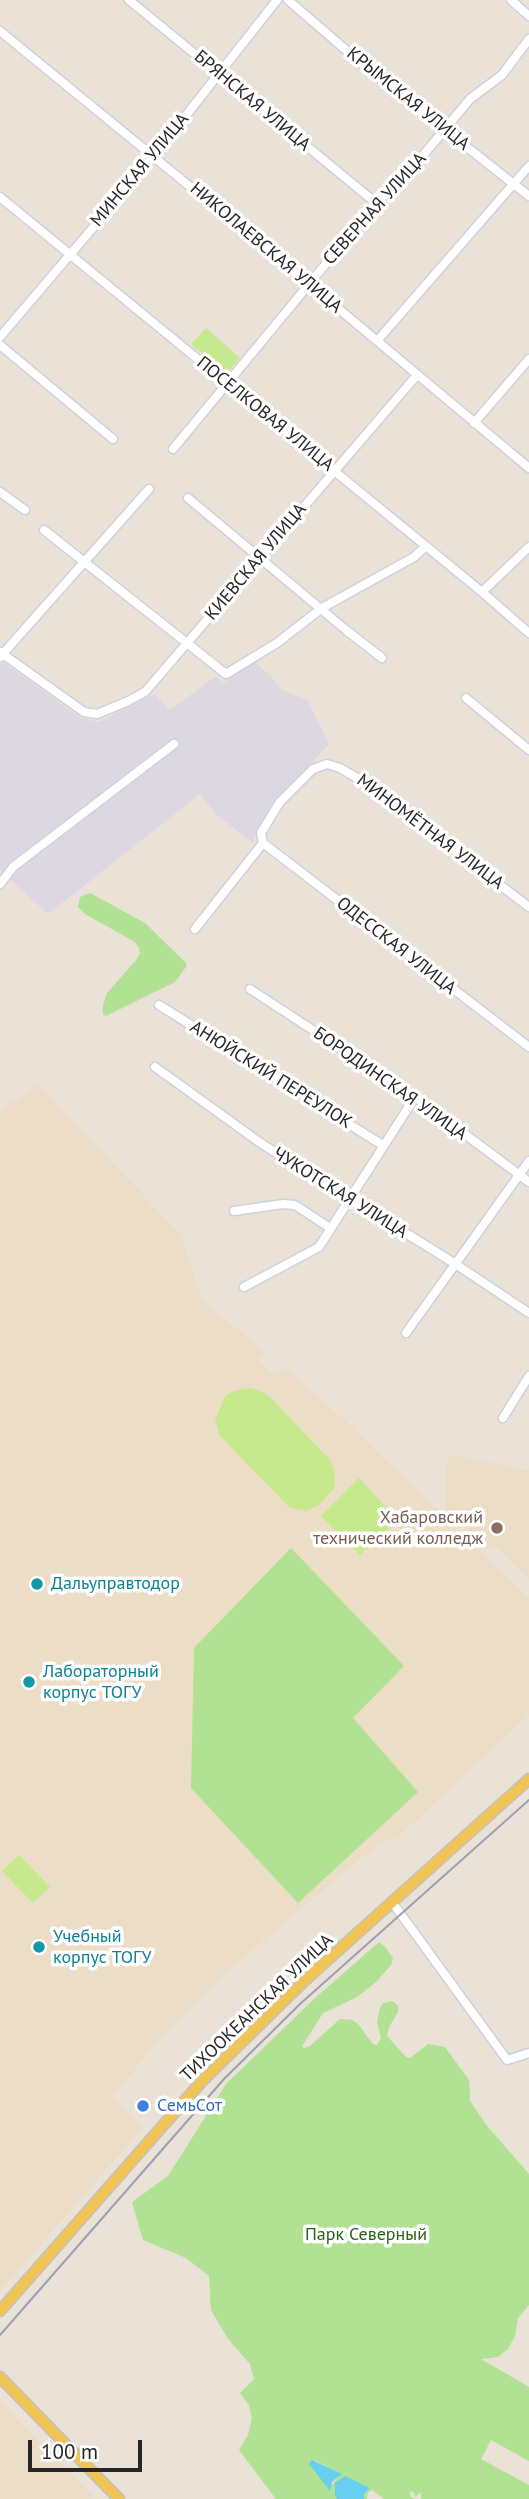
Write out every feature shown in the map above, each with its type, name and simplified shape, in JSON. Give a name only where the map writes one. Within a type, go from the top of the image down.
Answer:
[{"type":"main road","name":"ТИХООКЕАНСКАЯ УЛИЦА","points":[[0,2311],[203,2080],[303,1982],[529,1779]]},
{"type":"main road","points":[[0,2377],[120,2499]]},
{"type":"street","name":"БРЯНСКАЯ УЛИЦА","points":[[129,0],[376,203]]},
{"type":"street","name":"МИНСКАЯ УЛИЦА","points":[[0,337],[153,156],[277,0]]},
{"type":"street","name":"КРЫМСКАЯ УЛИЦА","points":[[288,0],[368,69],[529,196]]},
{"type":"street","points":[[512,0],[529,16]]},
{"type":"street","name":"НИКОЛАЕВСКАЯ УЛИЦА","points":[[0,32],[529,468]]},
{"type":"street","name":"СЕВЕРНАЯ УЛИЦА","points":[[173,449],[376,203],[415,164],[470,99],[502,75],[529,39]]},
{"type":"street","points":[[377,341],[529,166]]},
{"type":"street","name":"ПОСЕЛКОВАЯ УЛИЦА","points":[[0,197],[529,633]]},
{"type":"street","points":[[0,345],[113,439]]},
{"type":"street","points":[[474,423],[529,359]]},
{"type":"street","name":"КИЕВСКАЯ УЛИЦА","points":[[1,654],[84,712],[97,714],[127,702],[149,687],[188,644],[260,556],[417,375]]},
{"type":"street","points":[[1,654],[149,489]]},
{"type":"street","points":[[0,492],[25,510]]},
{"type":"street","points":[[188,498],[322,608],[346,631],[382,657]]},
{"type":"street","points":[[44,530],[226,674],[277,643],[322,608],[414,557],[426,546]]},
{"type":"street","points":[[482,592],[529,547]]},
{"type":"street","points":[[466,698],[529,750]]},
{"type":"street","points":[[0,884],[13,867],[174,744]]},
{"type":"street","name":"МИНОМЁТНАЯ УЛИЦА","points":[[263,843],[261,833],[280,803],[313,769],[327,765],[340,768],[369,785],[529,907]]},
{"type":"street","points":[[195,929],[263,843]]},
{"type":"street","name":"ОДЕССКАЯ УЛИЦА","points":[[263,843],[529,1047]]},
{"type":"street","name":"БОРОДИНСКАЯ УЛИЦА","points":[[250,989],[415,1097],[529,1182]]},
{"type":"street","name":"АНЮЙСКИЙ ПЕРЕУЛОК","points":[[159,1005],[384,1146]]},
{"type":"street","name":"ЧУКОТСКАЯ УЛИЦА","points":[[155,1067],[262,1144],[454,1263],[529,1313]]},
{"type":"street","points":[[244,1287],[318,1247],[415,1097]]},
{"type":"street","points":[[406,1333],[529,1161]]},
{"type":"street","points":[[234,1211],[283,1204],[295,1205],[330,1228]]},
{"type":"street","points":[[503,1418],[529,1376]]},
{"type":"street","points":[[392,1902],[507,2060],[529,2053]]},
{"type":"street","points":[[103,2499],[111,2491]]},
{"type":"shaded area","points":[[253,661],[270,675],[282,690],[307,700],[329,744],[278,799],[255,834],[253,843],[216,814],[200,794],[48,914],[0,870],[0,666],[3,662],[81,718],[99,722],[154,694],[170,710],[216,676],[223,684]]},
{"type":"shaded area","points":[[39,1085],[181,1235],[202,1301],[265,1352],[259,1361],[276,1376],[286,1369],[340,1416],[529,1598],[529,1715],[397,1838],[380,1842],[232,1967],[156,2043],[113,2096],[143,2128],[0,2291],[0,1111]]},
{"type":"shaded area","name":"Хабаровский технический колледж","points":[[453,1454],[523,1470],[529,1469],[529,1580],[498,1548],[485,1548],[445,1508],[445,1464]]},
{"type":"shaded area","points":[[0,2402],[94,2497],[92,2499],[0,2499]]},
{"type":"green space","points":[[206,328],[240,358],[226,374],[191,344]]},
{"type":"green space","points":[[90,893],[145,923],[186,963],[175,982],[106,1016],[103,1014],[103,1006],[107,993],[140,954],[135,942],[85,914],[78,907],[80,897]]},
{"type":"green space","points":[[251,1388],[267,1394],[331,1461],[335,1487],[318,1506],[306,1511],[290,1508],[219,1435],[215,1420],[225,1396],[236,1390]]},
{"type":"green space","points":[[359,1478],[398,1520],[360,1555],[321,1516]]},
{"type":"green space","points":[[291,1548],[404,1666],[353,1718],[418,1792],[298,1903],[191,1788],[194,1648]]},
{"type":"green space","points":[[19,1855],[50,1887],[33,1903],[2,1871]]},
{"type":"green space","name":"Парк Северный","points":[[379,1942],[393,1958],[391,1965],[357,1997],[323,2013],[302,2046],[310,2046],[340,2019],[352,2020],[358,2024],[373,2044],[377,2045],[381,2038],[377,2022],[380,2008],[383,2003],[393,2001],[398,2006],[398,2012],[387,2036],[410,2058],[428,2044],[445,2047],[469,2080],[470,2101],[487,2126],[529,2174],[529,2305],[518,2318],[515,2336],[508,2349],[498,2357],[481,2359],[529,2387],[529,2461],[491,2440],[481,2459],[529,2485],[529,2499],[421,2499],[421,2492],[415,2497],[413,2491],[410,2492],[411,2497],[415,2499],[384,2499],[372,2490],[368,2492],[367,2499],[364,2499],[364,2494],[369,2489],[335,2496],[337,2499],[276,2499],[239,2450],[248,2435],[252,2419],[249,2405],[240,2393],[254,2379],[250,2364],[228,2339],[211,2310],[209,2276],[186,2258],[143,2240],[132,2202],[168,2176],[226,2084],[315,1998]],"holes":[[[314,2460],[341,2474],[330,2487],[309,2463]]]},
{"type":"water","points":[[312,2460],[342,2474],[332,2482],[330,2491],[309,2464]]},
{"type":"water","points":[[345,2476],[370,2488],[364,2494],[364,2499],[337,2499],[335,2483]]},
{"type":"tram line","points":[[0,2335],[224,2079],[300,2004],[529,1800]]},
{"type":"place","name":"Хабаровский технический колледж","points":[[497,1528]]},
{"type":"place","name":"Дальуправтодор","points":[[37,1584]]},
{"type":"place","name":"Лабораторный корпус ТОГУ","points":[[29,1682]]},
{"type":"place","name":"Учебный корпус ТОГУ","points":[[39,1947]]},
{"type":"place","name":"СемьСот","points":[[143,2106]]}]
